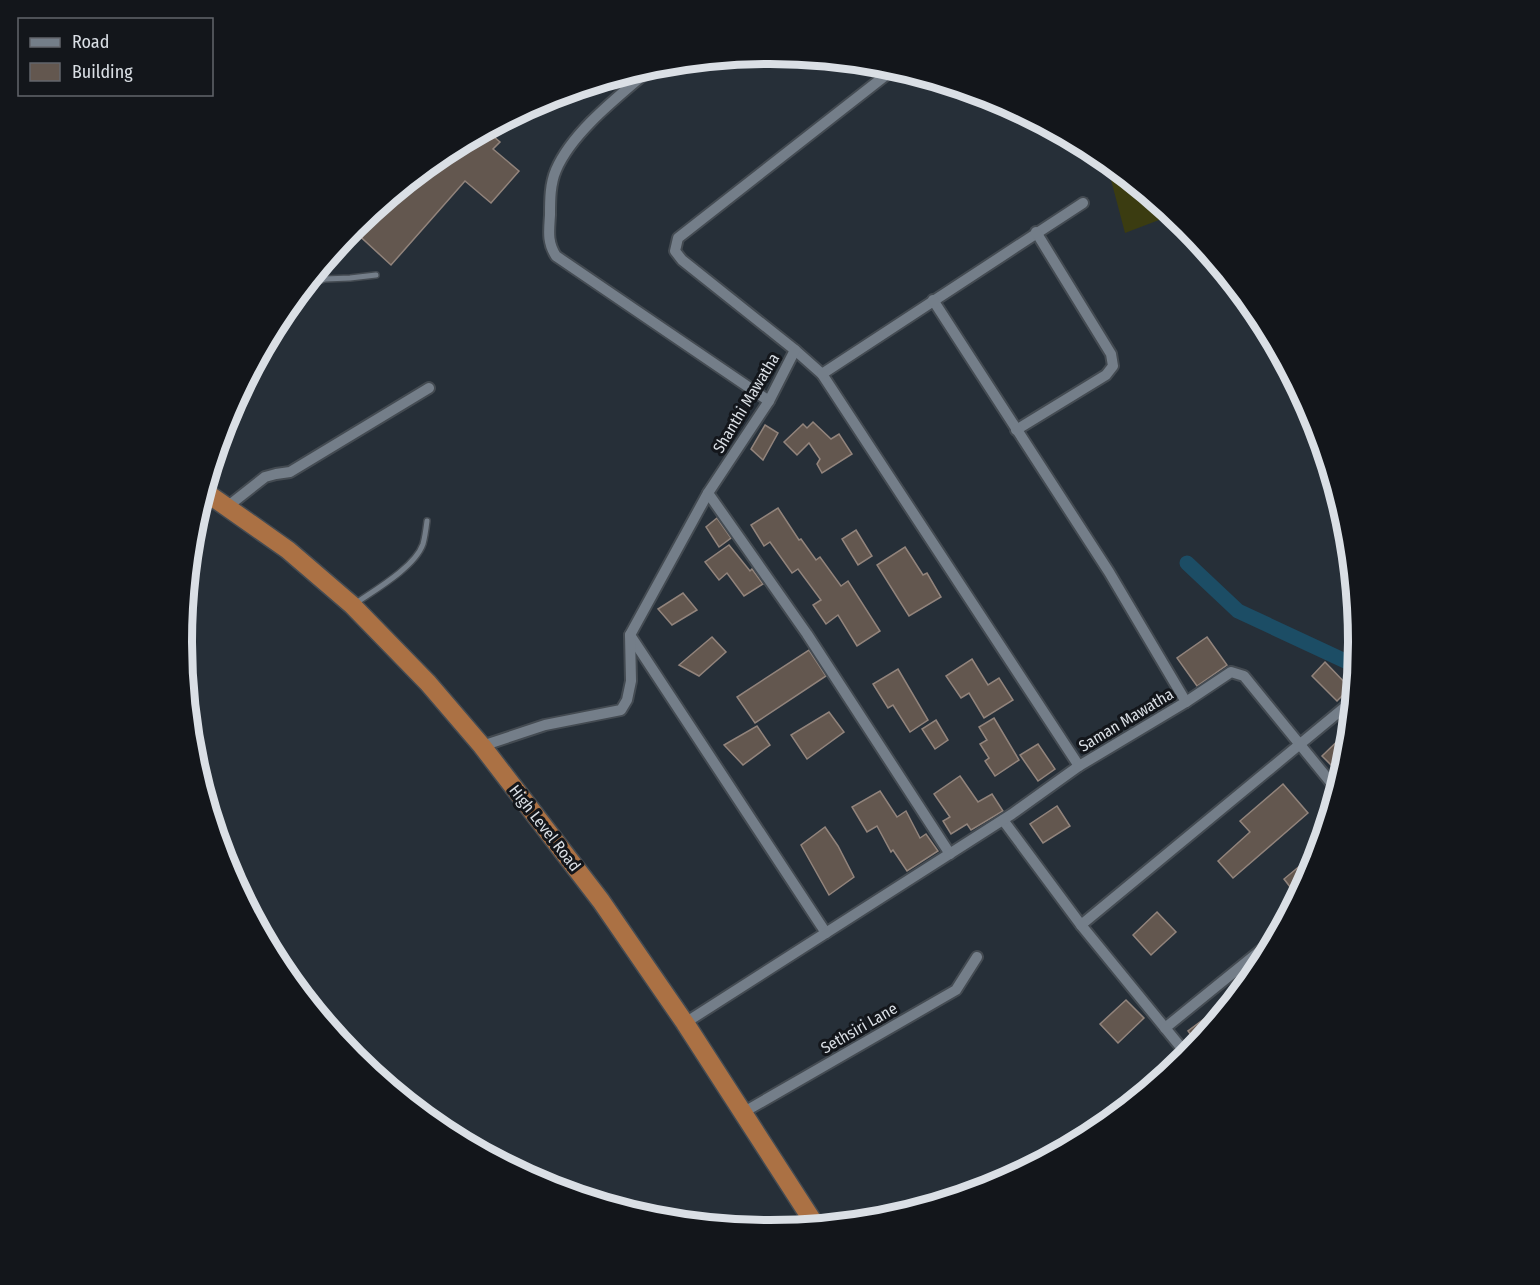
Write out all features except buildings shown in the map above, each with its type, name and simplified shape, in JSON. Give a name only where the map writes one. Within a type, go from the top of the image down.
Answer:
[{"type":"highway","name":"High Level Road","points":[[211,496],[288,550],[352,605],[428,683],[482,746],[601,901],[686,1023],[811,1219]]},
{"type":"street","name":"Shanthi Mawatha","points":[[630,635],[708,493],[769,401],[795,350],[682,260],[675,251],[678,238],[884,76]]},
{"type":"street","points":[[638,80],[599,114],[565,152],[551,188],[549,239],[551,249],[556,256],[769,401]]},
{"type":"street","points":[[822,374],[1083,203]]},
{"type":"street","points":[[1016,430],[1106,375],[1113,366],[1111,354],[1036,232]]},
{"type":"street","name":"Saman Mawatha","points":[[686,1023],[1003,820],[1079,766],[1186,702],[1109,572],[933,300]]},
{"type":"street","points":[[795,350],[822,374],[1079,766]]},
{"type":"street","points":[[227,507],[265,477],[291,472],[429,388]]},
{"type":"street","points":[[708,493],[807,634],[950,854]]},
{"type":"street","points":[[482,746],[545,725],[621,710],[627,700],[631,681],[630,635]]},
{"type":"street","points":[[630,635],[826,933]]},
{"type":"street","points":[[1186,702],[1231,672],[1244,676],[1330,782]]},
{"type":"street","points":[[1081,925],[1344,708]]},
{"type":"street","points":[[1003,820],[1081,925],[1182,1048]]},
{"type":"street","points":[[1165,1028],[1257,954]]},
{"type":"street","name":"Sethsiri Lane","points":[[744,1112],[956,990],[977,957]]},
{"type":"lane","points":[[319,281],[376,275]]},
{"type":"lane","points":[[352,605],[409,564],[422,546],[427,521]]},
{"type":"shaded area","points":[[1110,176],[1122,184],[1162,219],[1125,233]]},
{"type":"waterway","points":[[1187,563],[1238,611],[1347,662]]}]
